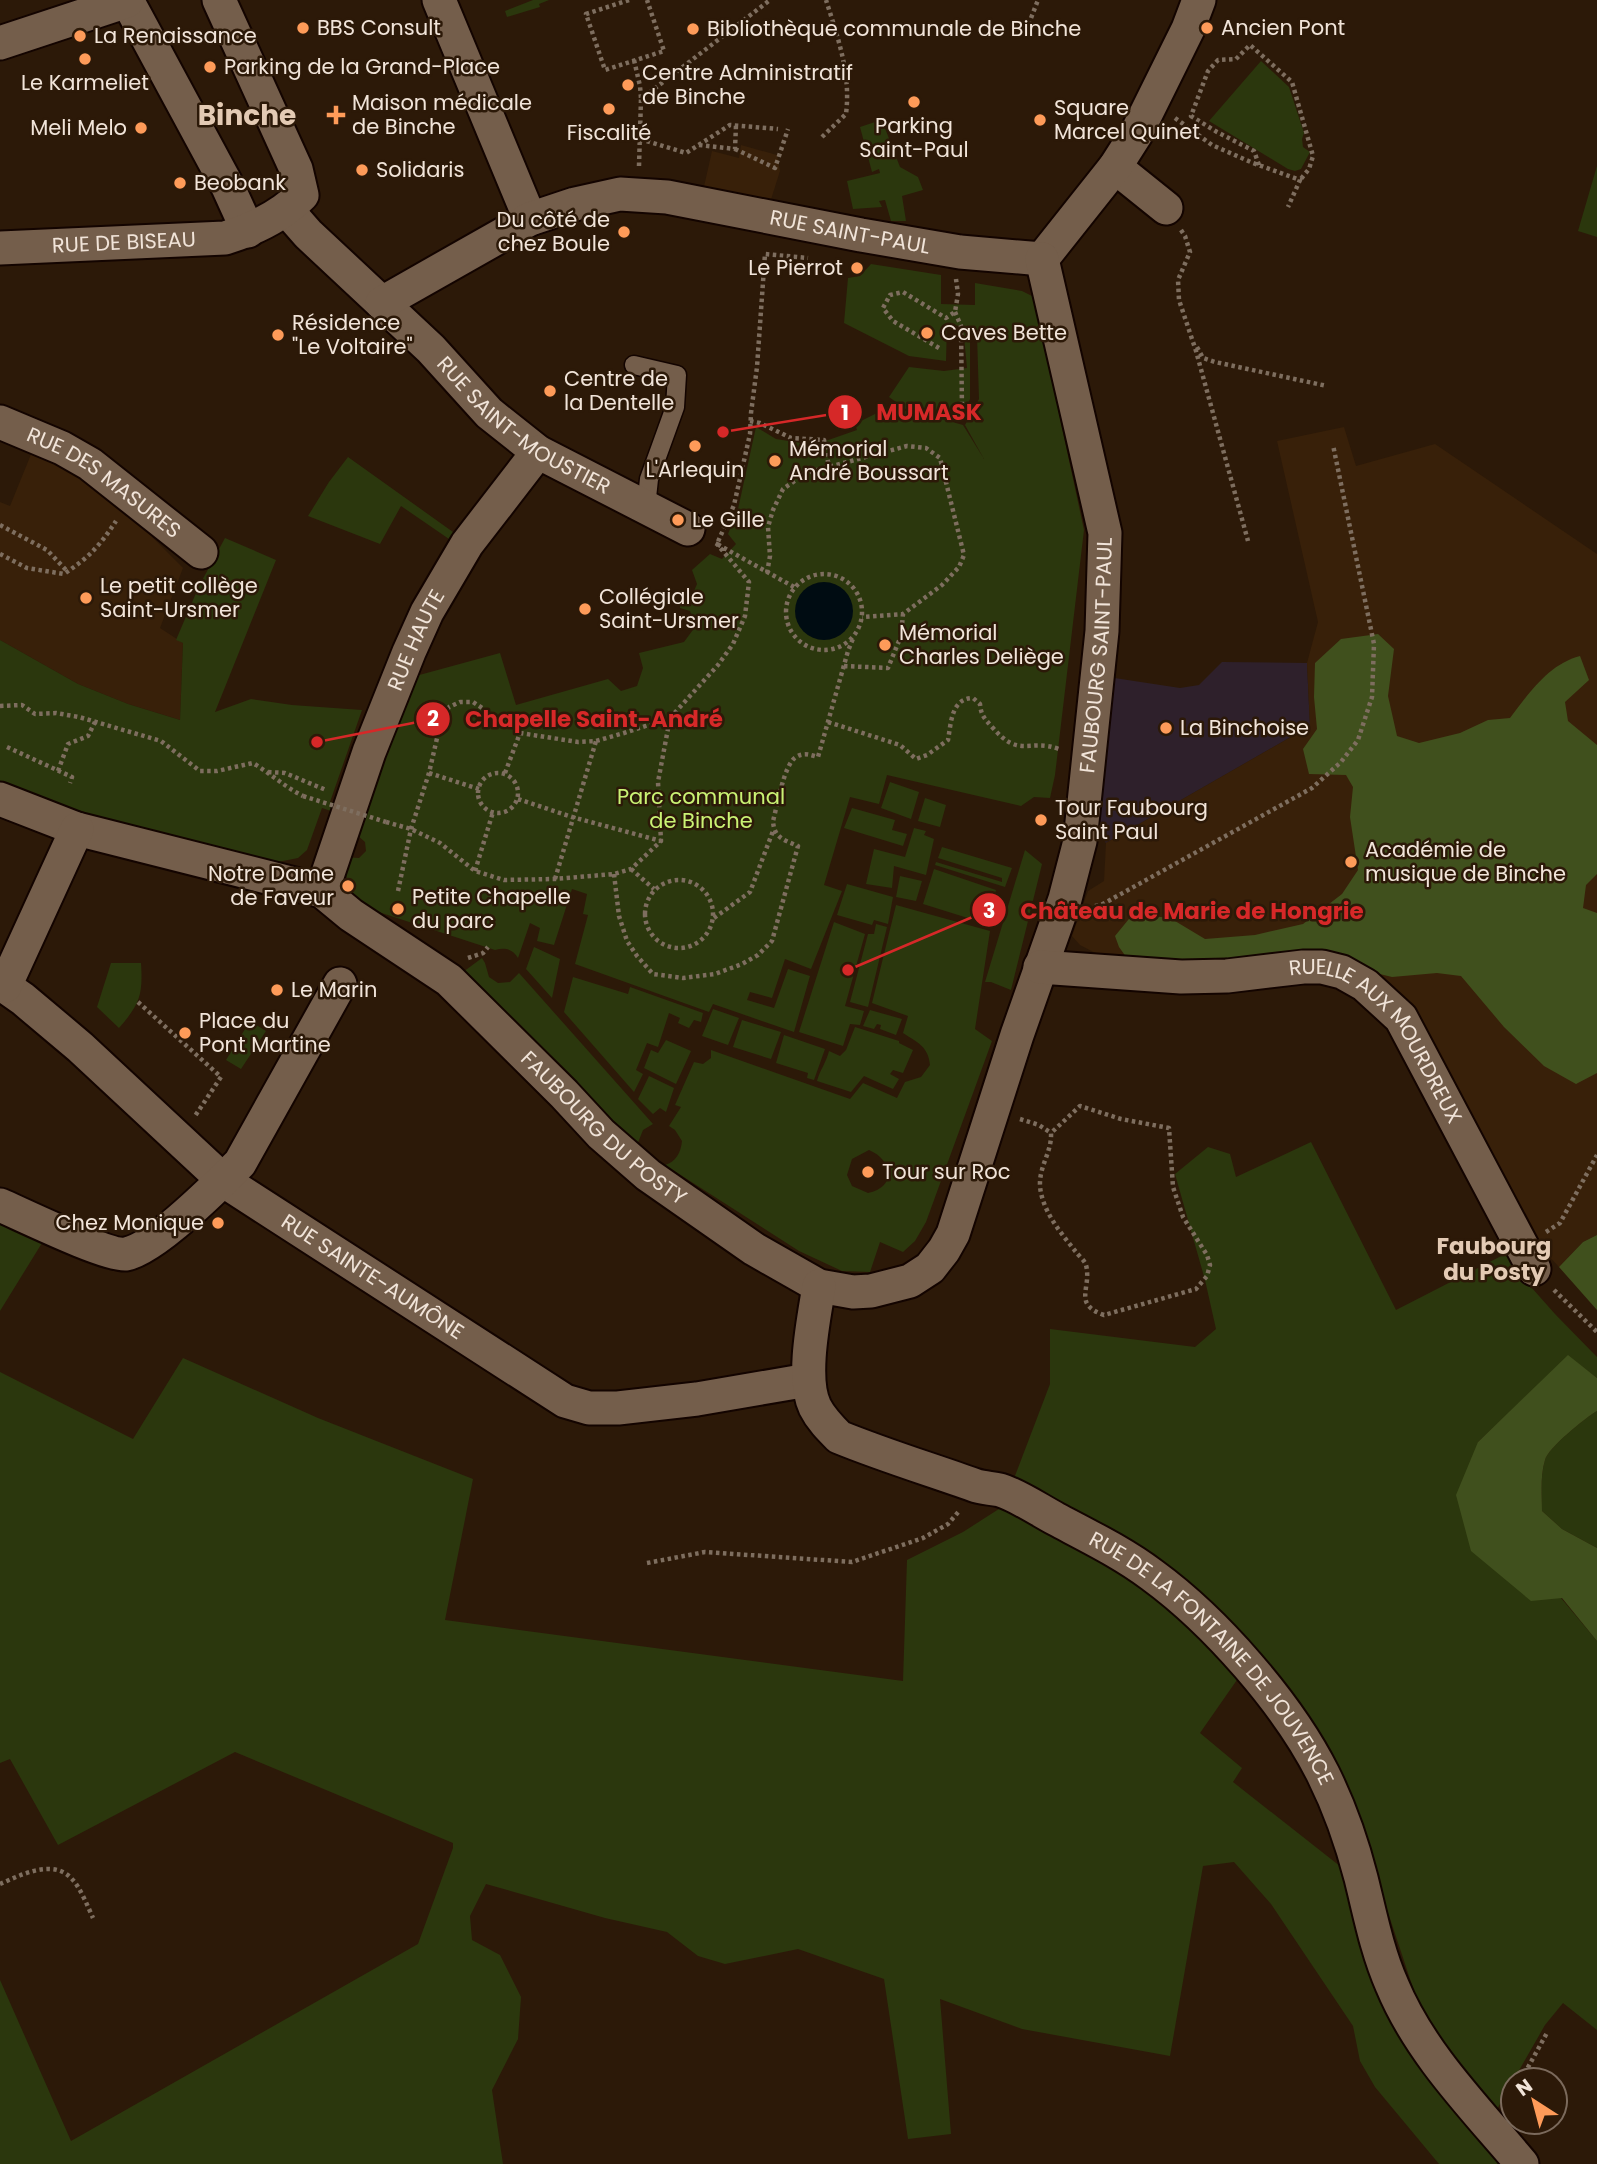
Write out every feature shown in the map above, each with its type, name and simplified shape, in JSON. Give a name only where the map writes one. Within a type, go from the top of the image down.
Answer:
[{"type":"street","points":[[219,0],[296,169],[302,195],[287,210]]},
{"type":"street","points":[[439,0],[530,219]]},
{"type":"street","points":[[1042,259],[1115,167],[1136,134],[1188,29],[1199,0]]},
{"type":"street","points":[[0,43],[127,1],[228,187],[248,231]]},
{"type":"street","points":[[1115,167],[1166,208]]},
{"type":"street","name":"RUE SAINT-PAUL","points":[[382,303],[530,219],[575,204],[620,194],[667,197],[952,251],[1042,259]]},
{"type":"street","name":"RUE DE BISEAU","points":[[0,248],[225,238],[248,231],[287,210]]},
{"type":"street","name":"RUE SAINT-MOUSTIER","points":[[287,210],[308,234],[431,349],[489,414],[538,452],[688,528]]},
{"type":"street","name":"FAUBOURG SAINT-PAUL","points":[[1040,967],[1065,899],[1080,841],[1102,631],[1105,533],[1042,259]]},
{"type":"street","name":"RUE DES MASURES","points":[[0,422],[62,448],[90,464],[201,552]]},
{"type":"street","name":"RUE HAUTE","points":[[323,891],[369,752],[427,612],[467,544],[538,452]]},
{"type":"street","name":"FAUBOURG DU POSTY","points":[[0,799],[77,829],[323,891],[351,915],[449,980],[601,1134],[649,1175],[754,1249],[819,1286],[853,1292],[871,1291],[910,1280],[930,1268],[953,1234],[1040,967]]},
{"type":"street","points":[[2,984],[77,829]]},
{"type":"street","name":"RUELLE AUX MOURDREUX","points":[[1040,967],[1181,976],[1227,976],[1322,967],[1342,972],[1365,985],[1401,1018],[1527,1255]]},
{"type":"street","name":"RUE SAINTE-AUMÔNE","points":[[2,984],[80,1047],[223,1181],[565,1401],[589,1408],[618,1408],[697,1399],[807,1380]]},
{"type":"street","points":[[0,1205],[89,1244],[124,1255],[148,1246],[240,1163],[340,984]]},
{"type":"street","name":"RUE DE LA FONTAINE DE JOUVENCE","points":[[819,1286],[807,1380],[814,1405],[826,1424],[839,1437],[976,1486],[1001,1490],[1074,1528],[1151,1574],[1180,1597],[1215,1630],[1266,1688],[1295,1726],[1323,1774],[1344,1824],[1360,1874],[1379,1951],[1392,1986],[1423,2043],[1521,2164]]},
{"type":"lane","points":[[634,365],[677,375],[674,407],[649,480],[646,507]]},
{"type":"path","points":[[629,0],[586,14],[605,70],[664,51],[647,0]]},
{"type":"path","points":[[641,99],[770,0]]},
{"type":"path","points":[[822,137],[846,114],[849,93],[842,52],[826,0]]},
{"type":"path","points":[[1026,32],[1038,0]]},
{"type":"path","points":[[1259,165],[1254,151],[1191,116],[1208,71],[1218,60],[1236,59],[1250,45],[1292,82],[1313,156],[1309,169],[1300,180],[1288,207]]},
{"type":"path","points":[[634,60],[641,99],[638,195]]},
{"type":"path","points":[[1153,100],[1212,145],[1300,180]]},
{"type":"path","points":[[640,139],[686,153],[730,125],[778,129]]},
{"type":"path","points":[[735,149],[736,125]]},
{"type":"path","points":[[699,145],[735,149],[775,167],[788,129]]},
{"type":"path","points":[[1166,208],[1185,236],[1190,252],[1178,280],[1179,300],[1248,541]]},
{"type":"path","points":[[952,251],[958,294],[955,312],[961,326],[962,411]]},
{"type":"path","points":[[717,544],[734,505],[750,434],[765,254],[814,259]]},
{"type":"path","points":[[939,348],[893,321],[883,308],[890,295],[903,292],[946,318],[955,312]]},
{"type":"path","points":[[1192,340],[1203,358],[1327,386]]},
{"type":"path","points":[[750,421],[791,438],[824,440],[829,467]]},
{"type":"path","points":[[1065,899],[1082,908],[1101,905],[1311,788],[1341,762],[1358,740],[1372,697],[1374,644],[1333,445]]},
{"type":"path","points":[[767,573],[770,556],[768,527],[783,489],[806,473],[907,446],[926,448],[940,458],[964,555],[959,568],[942,585],[902,614],[862,617]]},
{"type":"path","points":[[0,554],[27,568],[64,574],[88,558],[105,538],[131,497]]},
{"type":"path","points":[[0,525],[47,550],[68,572]]},
{"type":"path","points":[[688,528],[794,587]]},
{"type":"path","points":[[398,891],[411,829],[442,721],[449,708],[460,702],[473,702],[520,733],[558,740],[596,741],[670,718],[718,665],[733,644],[746,616],[749,582],[717,544]]},
{"type":"path","points":[[714,918],[710,897],[695,882],[673,879],[654,889],[644,909],[648,930],[664,946],[686,948],[705,938],[714,918],[750,892],[774,831],[773,821],[789,763],[797,756],[807,754],[818,757],[844,666],[862,617],[859,597],[852,586],[842,578],[830,574],[817,575],[794,587],[785,611],[786,623],[800,643],[810,649],[822,651],[846,644],[854,636]]},
{"type":"path","points":[[844,666],[888,668],[901,636],[902,614]]},
{"type":"path","points":[[828,722],[900,745],[916,759],[922,758],[948,740],[958,703],[965,698],[973,698],[980,704],[981,716],[1012,746],[1052,747]]},
{"type":"path","points":[[0,706],[22,705],[35,714],[56,713],[95,721],[161,741],[200,771],[217,771],[253,763],[286,788],[303,796],[411,829],[440,843],[475,870],[504,880],[614,874],[631,869],[661,841]]},
{"type":"path","points":[[661,841],[657,782],[670,718]]},
{"type":"path","points":[[58,771],[68,744],[88,736],[95,721]]},
{"type":"path","points":[[505,773],[520,733]]},
{"type":"path","points":[[555,879],[596,741]]},
{"type":"path","points":[[7,747],[72,777],[70,783]]},
{"type":"path","points":[[267,772],[285,774],[332,792]]},
{"type":"path","points":[[429,773],[479,789]]},
{"type":"path","points":[[496,773],[505,773],[517,786],[517,799],[510,808],[499,813],[493,812],[480,801],[479,789],[485,778],[496,773]]},
{"type":"path","points":[[517,799],[661,841]]},
{"type":"path","points":[[475,870],[493,812]]},
{"type":"path","points":[[614,874],[619,916],[627,941],[653,974],[683,978],[715,974],[758,955],[772,941],[798,846],[779,838],[774,831]]},
{"type":"path","points":[[631,869],[654,889]]},
{"type":"path","points":[[138,1002],[221,1077],[194,1119]]},
{"type":"path","points":[[1080,1106],[1121,1119],[1169,1128],[1173,1187],[1182,1217],[1207,1255],[1210,1265],[1208,1276],[1196,1289],[1104,1315],[1092,1310],[1085,1301],[1086,1264],[1043,1204],[1041,1171],[1052,1145],[1051,1133],[1080,1106]]},
{"type":"path","points":[[992,1113],[1038,1125],[1051,1133]]},
{"type":"path","points":[[1597,1155],[1560,1223],[1538,1237],[1527,1255],[1574,1311],[1597,1332]]},
{"type":"path","points":[[1589,1169],[1597,1169]]},
{"type":"path","points":[[647,1563],[705,1552],[852,1562],[923,1538],[948,1524],[965,1505],[976,1486]]},
{"type":"path","points":[[0,1884],[34,1869],[55,1869],[72,1878],[93,1918]]},
{"type":"path","points":[[1529,2066],[1548,2031]]},
{"type":"shaded area","points":[[741,145],[777,155],[780,171],[768,209],[703,191],[712,151],[739,158]]},
{"type":"shaded area","name":"Académie de musique de Binche","points":[[1344,427],[1356,466],[1435,444],[1597,554],[1597,1235],[1583,1242],[1559,1267],[1530,1236],[1351,967],[1103,957],[1080,945],[1072,936],[1088,891],[1104,881],[1106,843],[1310,726],[1307,663],[1318,622],[1277,441]]},
{"type":"shaded area","name":"Le petit collège Saint-Ursmer","points":[[34,447],[116,495],[183,568],[160,628],[183,643],[180,720],[128,704],[78,684],[0,640],[0,502],[10,506]]},
{"type":"shaded area","points":[[818,582],[830,582],[840,586],[849,595],[853,617],[845,632],[830,640],[818,640],[808,636],[799,627],[795,617],[795,605],[799,595],[808,586]]},
{"type":"shaded area","points":[[1222,662],[1307,663],[1310,726],[1106,843],[1096,830],[1108,677],[1180,688],[1199,685]]},
{"type":"green space","points":[[533,0],[549,0],[539,4],[540,7],[507,17],[505,11]]},
{"type":"green space","points":[[1261,61],[1289,87],[1304,133],[1303,147],[1310,152],[1301,169],[1288,169],[1209,121]]},
{"type":"green space","points":[[878,121],[883,123],[900,167],[918,177],[923,190],[902,196],[906,221],[891,221],[885,200],[879,201],[882,207],[853,209],[847,181],[880,173],[879,169],[872,172],[860,127]]},
{"type":"green space","points":[[1597,166],[1597,237],[1578,231]]},
{"type":"green space","name":"Parc communal de Binche","points":[[871,264],[941,275],[941,304],[975,305],[975,283],[1022,291],[1034,297],[1084,530],[1050,798],[1034,797],[1021,806],[887,775],[879,804],[850,797],[824,885],[842,891],[811,969],[785,959],[772,998],[750,992],[747,1000],[774,1008],[788,969],[810,976],[794,1032],[713,1004],[709,1012],[575,964],[588,915],[583,914],[587,894],[572,889],[554,945],[537,941],[540,928],[530,923],[518,958],[508,950],[495,950],[351,903],[343,857],[359,858],[366,851],[365,842],[357,835],[361,821],[322,808],[307,850],[298,858],[278,862],[138,830],[68,810],[0,786],[0,640],[78,684],[128,704],[180,720],[183,643],[176,640],[199,586],[225,538],[276,560],[215,712],[251,699],[362,710],[330,802],[363,811],[412,677],[500,653],[516,705],[608,679],[621,691],[637,686],[643,668],[639,653],[684,642],[695,627],[690,611],[680,608],[680,605],[691,598],[697,584],[692,570],[710,554],[722,559],[736,544],[728,534],[738,509],[756,427],[776,439],[814,445],[857,430],[855,424],[891,406],[900,411],[913,411],[963,425],[984,459],[965,425],[979,399],[977,335],[970,336],[970,399],[961,421],[906,409],[889,397],[909,367],[944,371],[967,368],[963,326],[947,325],[946,361],[909,356],[844,323],[848,278],[860,276]]},
{"type":"green space","points":[[348,457],[453,532],[449,539],[401,506],[380,544],[308,516]]},
{"type":"green space","points":[[1378,634],[1394,649],[1388,696],[1397,736],[1419,743],[1460,733],[1488,720],[1510,718],[1549,673],[1580,656],[1589,680],[1565,702],[1568,721],[1597,745],[1597,874],[1586,885],[1583,908],[1597,913],[1597,1073],[1576,1084],[1544,1066],[1504,1027],[1461,976],[1437,973],[1392,977],[1351,967],[1168,959],[1129,961],[1119,947],[1115,936],[1133,914],[1170,918],[1205,939],[1255,935],[1303,924],[1342,894],[1358,870],[1350,817],[1353,787],[1346,775],[1309,774],[1303,749],[1317,729],[1315,663],[1341,639]]},
{"type":"green space","points":[[890,782],[919,792],[911,819],[881,808]]},
{"type":"green space","points":[[925,798],[946,805],[940,827],[918,821]]},
{"type":"green space","points":[[852,808],[895,820],[892,830],[907,834],[903,846],[844,828]]},
{"type":"green space","points":[[914,828],[926,831],[924,835],[934,839],[926,875],[894,866],[892,888],[866,884],[874,849],[905,857]]},
{"type":"green space","points":[[942,847],[1012,868],[1005,887],[935,865],[936,862],[1002,882],[1002,878],[938,858]]},
{"type":"green space","points":[[1025,850],[1042,864],[1011,990],[985,982]]},
{"type":"green space","points":[[934,869],[996,890],[987,924],[923,904]]},
{"type":"green space","points":[[900,876],[922,881],[916,901],[896,897]]},
{"type":"green space","points":[[847,884],[893,897],[888,924],[874,920],[872,925],[837,915]]},
{"type":"green space","points":[[896,905],[990,931],[975,1029],[992,1041],[926,1222],[915,1241],[903,1252],[880,1242],[870,1272],[842,1271],[799,1251],[665,1165],[677,1156],[682,1141],[669,1126],[681,1107],[675,1105],[694,1062],[703,1064],[711,1058],[711,1050],[850,1099],[863,1083],[897,1098],[905,1082],[921,1077],[930,1065],[929,1059],[921,1046],[903,1033],[908,1016],[872,1003]],"holes":[[[869,1150],[877,1154],[887,1166],[884,1185],[868,1193],[852,1186],[847,1175],[852,1159]]]},
{"type":"green space","points":[[834,922],[865,934],[845,1006],[864,1011],[860,1025],[850,1024],[843,1046],[799,1032]]},
{"type":"green space","points":[[876,924],[887,927],[868,1007],[850,1002],[868,934],[874,934]]},
{"type":"green space","points":[[534,947],[560,959],[552,998],[526,969]]},
{"type":"green space","points":[[482,958],[489,977],[498,983],[510,982],[519,973],[653,1124],[643,1130],[637,1145],[460,978],[463,972]]},
{"type":"green space","points":[[111,963],[141,963],[139,998],[119,1028],[97,1007]]},
{"type":"green space","points":[[573,977],[628,994],[630,987],[703,1013],[701,1022],[694,1020],[689,1028],[678,1023],[680,1018],[669,1013],[658,1047],[647,1043],[636,1070],[643,1074],[634,1092],[564,1012]]},
{"type":"green space","points":[[713,1009],[739,1018],[728,1045],[702,1036]]},
{"type":"green space","points":[[870,1010],[902,1019],[896,1035],[880,1029],[881,1025],[877,1024],[874,1029],[863,1026]]},
{"type":"green space","points":[[742,1020],[781,1032],[771,1059],[733,1047]]},
{"type":"green space","points":[[250,1021],[266,1031],[241,1069],[226,1060]]},
{"type":"green space","points":[[855,1027],[899,1041],[913,1050],[903,1073],[893,1070],[890,1074],[899,1079],[893,1089],[864,1076],[851,1092],[817,1081],[829,1051],[840,1056],[846,1050]]},
{"type":"green space","points":[[784,1035],[825,1049],[814,1080],[807,1078],[808,1073],[776,1063]]},
{"type":"green space","points":[[666,1040],[691,1051],[676,1084],[644,1068],[651,1050],[658,1053]]},
{"type":"green space","points":[[649,1076],[674,1088],[666,1112],[660,1108],[653,1114],[638,1099]]},
{"type":"green space","points":[[1311,1142],[1396,1310],[1511,1251],[1524,1279],[1597,1357],[1597,1378],[1568,1356],[1478,1442],[1561,1598],[1597,1641],[1597,2030],[1563,2003],[1545,2025],[1522,2066],[1499,2066],[1499,2106],[1492,2118],[1449,2054],[1415,1994],[1354,1810],[1319,1733],[1264,1668],[1013,1481],[1050,1384],[1050,1329],[1195,1347],[1216,1329],[1175,1174],[1208,1147],[1230,1154],[1236,1177]]},
{"type":"green space","points":[[0,1221],[42,1243],[0,1311]]},
{"type":"green space","points":[[1597,1235],[1597,1310],[1559,1267],[1583,1242]]},
{"type":"green space","points":[[1568,1355],[1597,1378],[1597,1411],[1553,1448],[1545,1460],[1542,1472],[1542,1511],[1562,1529],[1597,1548],[1597,1641],[1562,1598],[1531,1601],[1471,1551],[1456,1495],[1478,1442]]},
{"type":"green space","points":[[183,1358],[318,1418],[473,1479],[445,1620],[903,1681],[907,1560],[963,1532],[1002,1507],[1136,1576],[1182,1615],[1239,1677],[1200,1733],[1242,1768],[1233,1782],[1350,1874],[1358,1942],[1402,2031],[1504,2164],[1439,2164],[1375,2087],[1360,2061],[1353,2026],[1271,1904],[1234,1862],[1203,1866],[1170,2056],[1022,2029],[940,1999],[951,2134],[908,2139],[884,1979],[798,1949],[725,1964],[698,1956],[667,1932],[605,1918],[486,1884],[470,1916],[472,1940],[500,1955],[521,1997],[518,2039],[492,2090],[503,2164],[0,2164],[0,1980],[71,2141],[418,1944],[453,1848],[453,1843],[235,1752],[58,1845],[10,1759],[0,1763],[0,1372],[133,1439]]},
{"type":"green space","points":[[1597,1411],[1597,1548],[1562,1529],[1542,1511],[1542,1486],[1543,1466],[1553,1448]]},
{"type":"place","name":"BBS Consult","points":[[303,28]]},
{"type":"place","name":"Ancien Pont","points":[[1207,28]]},
{"type":"place","name":"Bibliothèque communale de Binche","points":[[693,29]]},
{"type":"place","name":"La Renaissance","points":[[80,36]]},
{"type":"place","name":"Le Karmeliet","points":[[85,59]]},
{"type":"place","name":"Parking de la Grand-Place","points":[[210,67]]},
{"type":"place","name":"Centre Administratif de Binche","points":[[628,85]]},
{"type":"place","name":"Parking Saint-Paul","points":[[914,102]]},
{"type":"place","name":"Fiscalité","points":[[609,109]]},
{"type":"place","name":"Maison médicale de Binche","points":[[336,115]]},
{"type":"place","name":"Square Marcel Quinet","points":[[1040,120]]},
{"type":"place","name":"Meli Melo","points":[[141,128]]},
{"type":"place","name":"Solidaris","points":[[362,170]]},
{"type":"place","name":"Beobank","points":[[180,183]]},
{"type":"place","name":"Du côté de chez Boule","points":[[624,232]]},
{"type":"place","name":"Le Pierrot","points":[[857,268]]},
{"type":"place","name":"Caves Bette","points":[[927,333]]},
{"type":"place","name":"Résidence \"Le Voltaire\"","points":[[278,335]]},
{"type":"place","name":"Centre de la Dentelle","points":[[550,391]]},
{"type":"place","name":"MUMASK","points":[[723,432]]},
{"type":"place","name":"L'Arlequin","points":[[695,446]]},
{"type":"place","name":"Mémorial André Boussart","points":[[775,461]]},
{"type":"place","name":"Le Gille","points":[[678,520]]},
{"type":"place","name":"Le petit collège Saint-Ursmer","points":[[86,598]]},
{"type":"place","name":"Collégiale Saint-Ursmer","points":[[585,609]]},
{"type":"place","name":"Mémorial Charles Deliège","points":[[885,645]]},
{"type":"place","name":"La Binchoise","points":[[1166,728]]},
{"type":"place","name":"Chapelle Saint-André","points":[[317,742]]},
{"type":"place","name":"Tour Faubourg Saint Paul","points":[[1041,820]]},
{"type":"place","name":"Académie de musique de Binche","points":[[1351,862]]},
{"type":"place","name":"Notre Dame de Faveur","points":[[348,886]]},
{"type":"place","name":"Petite Chapelle du parc","points":[[398,909]]},
{"type":"place","name":"Château de Marie de Hongrie","points":[[848,970]]},
{"type":"place","name":"Le Marin","points":[[277,990]]},
{"type":"place","name":"Place du Pont Martine","points":[[185,1033]]},
{"type":"place","name":"Tour sur Roc","points":[[868,1172]]},
{"type":"place","name":"Chez Monique","points":[[218,1223]]},
{"type":"district","name":"Binche","points":[[247,115]]},
{"type":"district","name":"Faubourg du Posty","points":[[1494,1259]]}]
